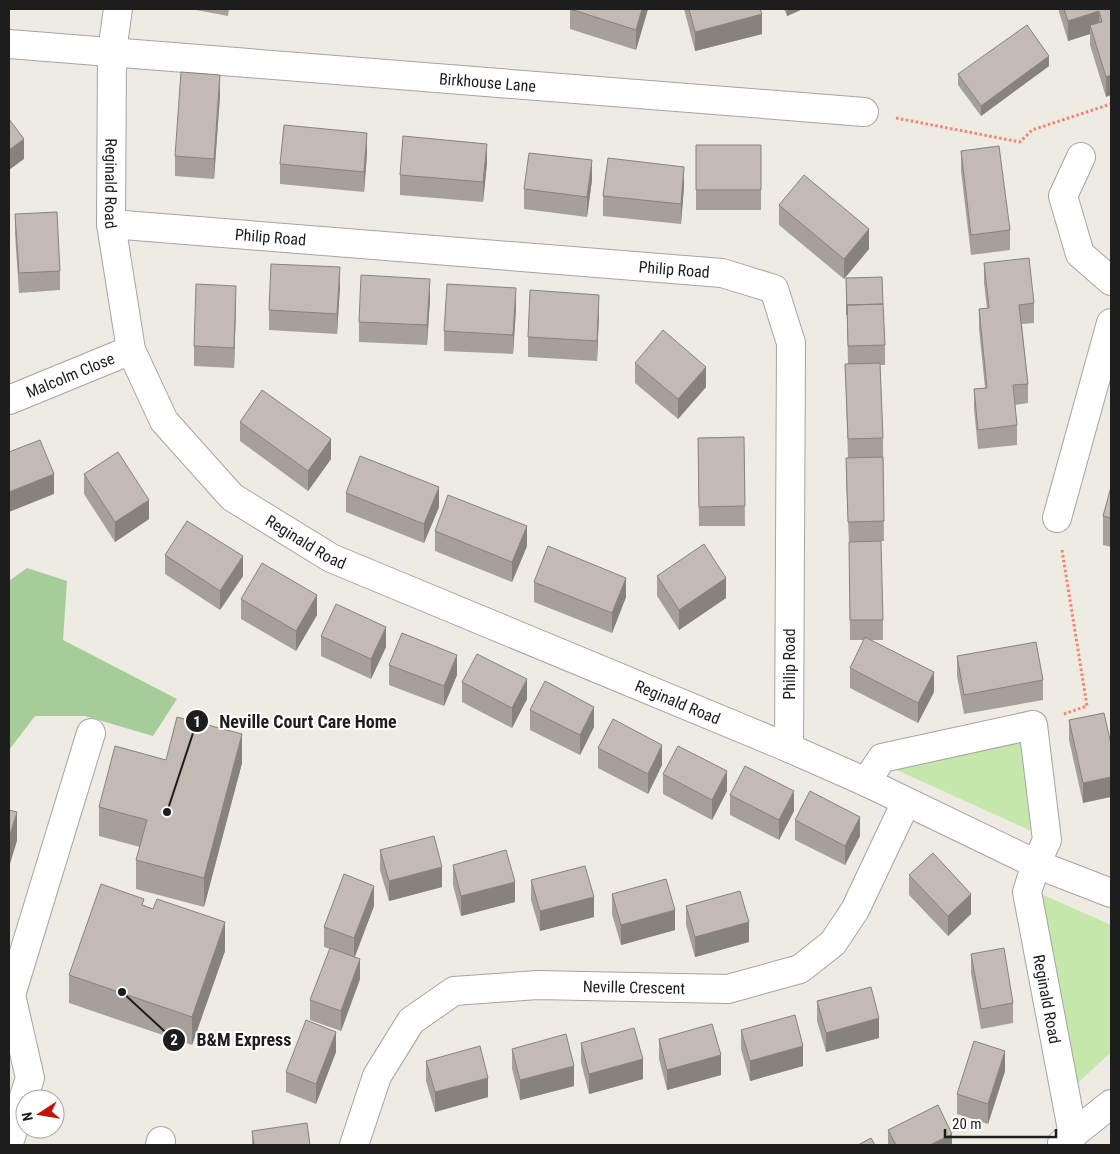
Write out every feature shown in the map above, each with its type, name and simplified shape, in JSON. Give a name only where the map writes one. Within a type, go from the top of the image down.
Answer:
[{"type":"street","name":"Reginald Road","points":[[118,9],[112,51],[111,224],[131,350],[164,421],[232,497],[331,558],[789,748],[866,782],[1036,864],[1111,893]]},
{"type":"street","name":"Birkhouse Lane","points":[[9,44],[864,112]]},
{"type":"street","points":[[1081,157],[1063,196],[1080,254],[1111,281]]},
{"type":"street","name":"Philip Road","points":[[111,224],[722,273],[774,289],[791,343],[789,748]]},
{"type":"street","points":[[1057,518],[1111,323]]},
{"type":"street","name":"Malcolm Close","points":[[9,400],[131,350]]},
{"type":"street","name":"Reginald Road","points":[[1033,725],[1047,840],[1036,864],[1027,892],[1066,1140]]},
{"type":"street","points":[[866,782],[882,758],[1033,725]]},
{"type":"street","points":[[9,1143],[30,1078],[11,995],[91,733]]},
{"type":"street","name":"Neville Crescent","points":[[354,1145],[377,1076],[411,1021],[454,991],[537,985],[728,989],[800,969],[833,943],[855,910],[906,802]]},
{"type":"street","points":[[1066,1140],[1111,1104]]},
{"type":"path","points":[[864,112],[1020,142],[1032,130],[1111,104]]},
{"type":"path","points":[[1033,725],[1087,706],[1057,518]]},
{"type":"green space","points":[[27,568],[67,581],[63,640],[177,699],[153,736],[85,716],[35,716],[9,750],[9,581]]},
{"type":"green space","points":[[1028,732],[1038,834],[890,767]]},
{"type":"green space","points":[[1039,893],[1111,925],[1111,1052],[1078,1083]]},
{"type":"building","points":[[570,9],[642,9],[636,30]]},
{"type":"building","points":[[689,9],[760,9],[762,14],[695,32]]},
{"type":"building","points":[[1064,9],[1111,9],[1111,75],[1106,77],[1090,25],[1102,22],[1099,11],[1068,21]]},
{"type":"building","points":[[1027,25],[1049,56],[981,106],[958,74]]},
{"type":"building","points":[[181,72],[220,75],[214,159],[175,156]]},
{"type":"building","points":[[9,119],[24,139],[9,150]]},
{"type":"building","points":[[284,125],[367,133],[364,172],[280,164]]},
{"type":"building","points":[[403,136],[487,144],[483,182],[400,175]]},
{"type":"building","points":[[696,145],[761,145],[761,190],[696,190]]},
{"type":"building","points":[[999,146],[1010,230],[971,235],[961,151]]},
{"type":"building","points":[[529,153],[592,160],[587,197],[524,189]]},
{"type":"building","points":[[608,158],[684,167],[681,204],[603,196]]},
{"type":"building","points":[[804,175],[869,229],[844,259],[779,205]]},
{"type":"building","points":[[57,212],[60,271],[19,273],[15,214]]},
{"type":"building","points":[[1029,258],[1034,303],[1019,305],[1028,384],[1013,385],[1017,425],[978,430],[974,389],[987,388],[979,309],[989,308],[984,263]]},
{"type":"building","points":[[271,264],[340,267],[337,314],[269,310]]},
{"type":"building","points":[[361,275],[430,279],[427,325],[359,322]]},
{"type":"building","points":[[882,277],[883,304],[847,305],[847,315],[846,278]]},
{"type":"building","points":[[196,284],[236,286],[234,348],[194,346]]},
{"type":"building","points":[[447,284],[516,288],[513,335],[444,331]]},
{"type":"building","points":[[530,290],[599,295],[597,341],[528,337]]},
{"type":"building","points":[[883,304],[885,345],[848,346],[847,305]]},
{"type":"building","points":[[663,330],[706,367],[678,399],[635,363]]},
{"type":"building","points":[[880,363],[883,438],[848,439],[845,364]]},
{"type":"building","points":[[262,390],[331,439],[308,471],[240,422]]},
{"type":"building","points":[[744,437],[745,506],[699,507],[698,438]]},
{"type":"building","points":[[40,440],[54,474],[9,492],[9,452]]},
{"type":"building","points":[[118,452],[149,500],[115,522],[84,474]]},
{"type":"building","points":[[360,456],[439,487],[424,524],[346,493]]},
{"type":"building","points":[[883,457],[884,521],[848,522],[846,458]]},
{"type":"building","points":[[1111,487],[1111,518],[1103,516]]},
{"type":"building","points":[[448,495],[527,526],[512,562],[435,531]]},
{"type":"building","points":[[187,521],[243,556],[220,591],[165,555]]},
{"type":"building","points":[[881,541],[883,620],[850,620],[849,542]]},
{"type":"building","points":[[704,544],[726,578],[679,610],[657,576]]},
{"type":"building","points":[[548,546],[626,578],[612,613],[534,582]]},
{"type":"building","points":[[262,563],[317,595],[296,631],[241,599]]},
{"type":"building","points":[[336,604],[386,627],[371,659],[321,636]]},
{"type":"building","points":[[402,633],[457,655],[444,686],[389,665]]},
{"type":"building","points":[[865,637],[934,672],[918,703],[850,668]]},
{"type":"building","points":[[1036,642],[1043,680],[964,695],[957,656]]},
{"type":"building","points":[[477,654],[527,679],[512,708],[462,682]]},
{"type":"building","points":[[545,681],[594,707],[580,735],[530,710]]},
{"type":"building","points":[[1104,713],[1111,744],[1111,777],[1083,783],[1069,720]]},
{"type":"building","points":[[177,717],[242,734],[204,878],[136,860],[147,820],[99,807],[115,746],[166,760]]},
{"type":"building","points":[[613,719],[662,745],[648,774],[598,748]]},
{"type":"building","points":[[678,746],[727,771],[712,800],[663,774]]},
{"type":"building","points":[[745,766],[794,791],[779,820],[730,795]]},
{"type":"building","points":[[810,791],[860,817],[845,846],[795,820]]},
{"type":"building","points":[[9,810],[17,812],[9,838]]},
{"type":"building","points":[[434,836],[442,867],[389,881],[380,850]]},
{"type":"building","points":[[506,850],[515,882],[461,896],[453,865]]},
{"type":"building","points":[[933,853],[971,894],[948,916],[909,875]]},
{"type":"building","points":[[585,866],[594,897],[540,911],[531,880]]},
{"type":"building","points":[[344,874],[374,886],[354,938],[324,927]]},
{"type":"building","points":[[666,879],[675,910],[621,925],[612,894]]},
{"type":"building","points":[[101,884],[144,899],[142,905],[153,909],[157,899],[225,922],[192,1017],[69,975]]},
{"type":"building","points":[[740,891],[749,922],[695,937],[686,906]]},
{"type":"building","points":[[330,948],[360,959],[341,1011],[310,1000]]},
{"type":"building","points":[[1004,948],[1013,1003],[981,1009],[971,954]]},
{"type":"building","points":[[871,987],[879,1018],[826,1033],[817,1001]]},
{"type":"building","points":[[795,1015],[803,1046],[750,1061],[741,1030]]},
{"type":"building","points":[[306,1020],[336,1032],[316,1084],[286,1072]]},
{"type":"building","points":[[712,1024],[721,1055],[667,1070],[659,1039]]},
{"type":"building","points":[[634,1028],[643,1059],[589,1074],[581,1043]]},
{"type":"building","points":[[566,1034],[574,1066],[520,1080],[512,1049]]},
{"type":"building","points":[[974,1041],[1005,1051],[988,1104],[957,1094]]},
{"type":"building","points":[[480,1046],[488,1078],[435,1092],[426,1061]]},
{"type":"building","points":[[938,1105],[952,1134],[930,1145],[896,1145],[888,1130]]},
{"type":"building","points":[[307,1123],[310,1145],[254,1145],[252,1131]]},
{"type":"building","points":[[871,1138],[875,1145],[858,1145]]},
{"type":"place","name":"Neville Court Care Home","points":[[167,812]]},
{"type":"place","name":"B&M Express","points":[[122,992]]}]
